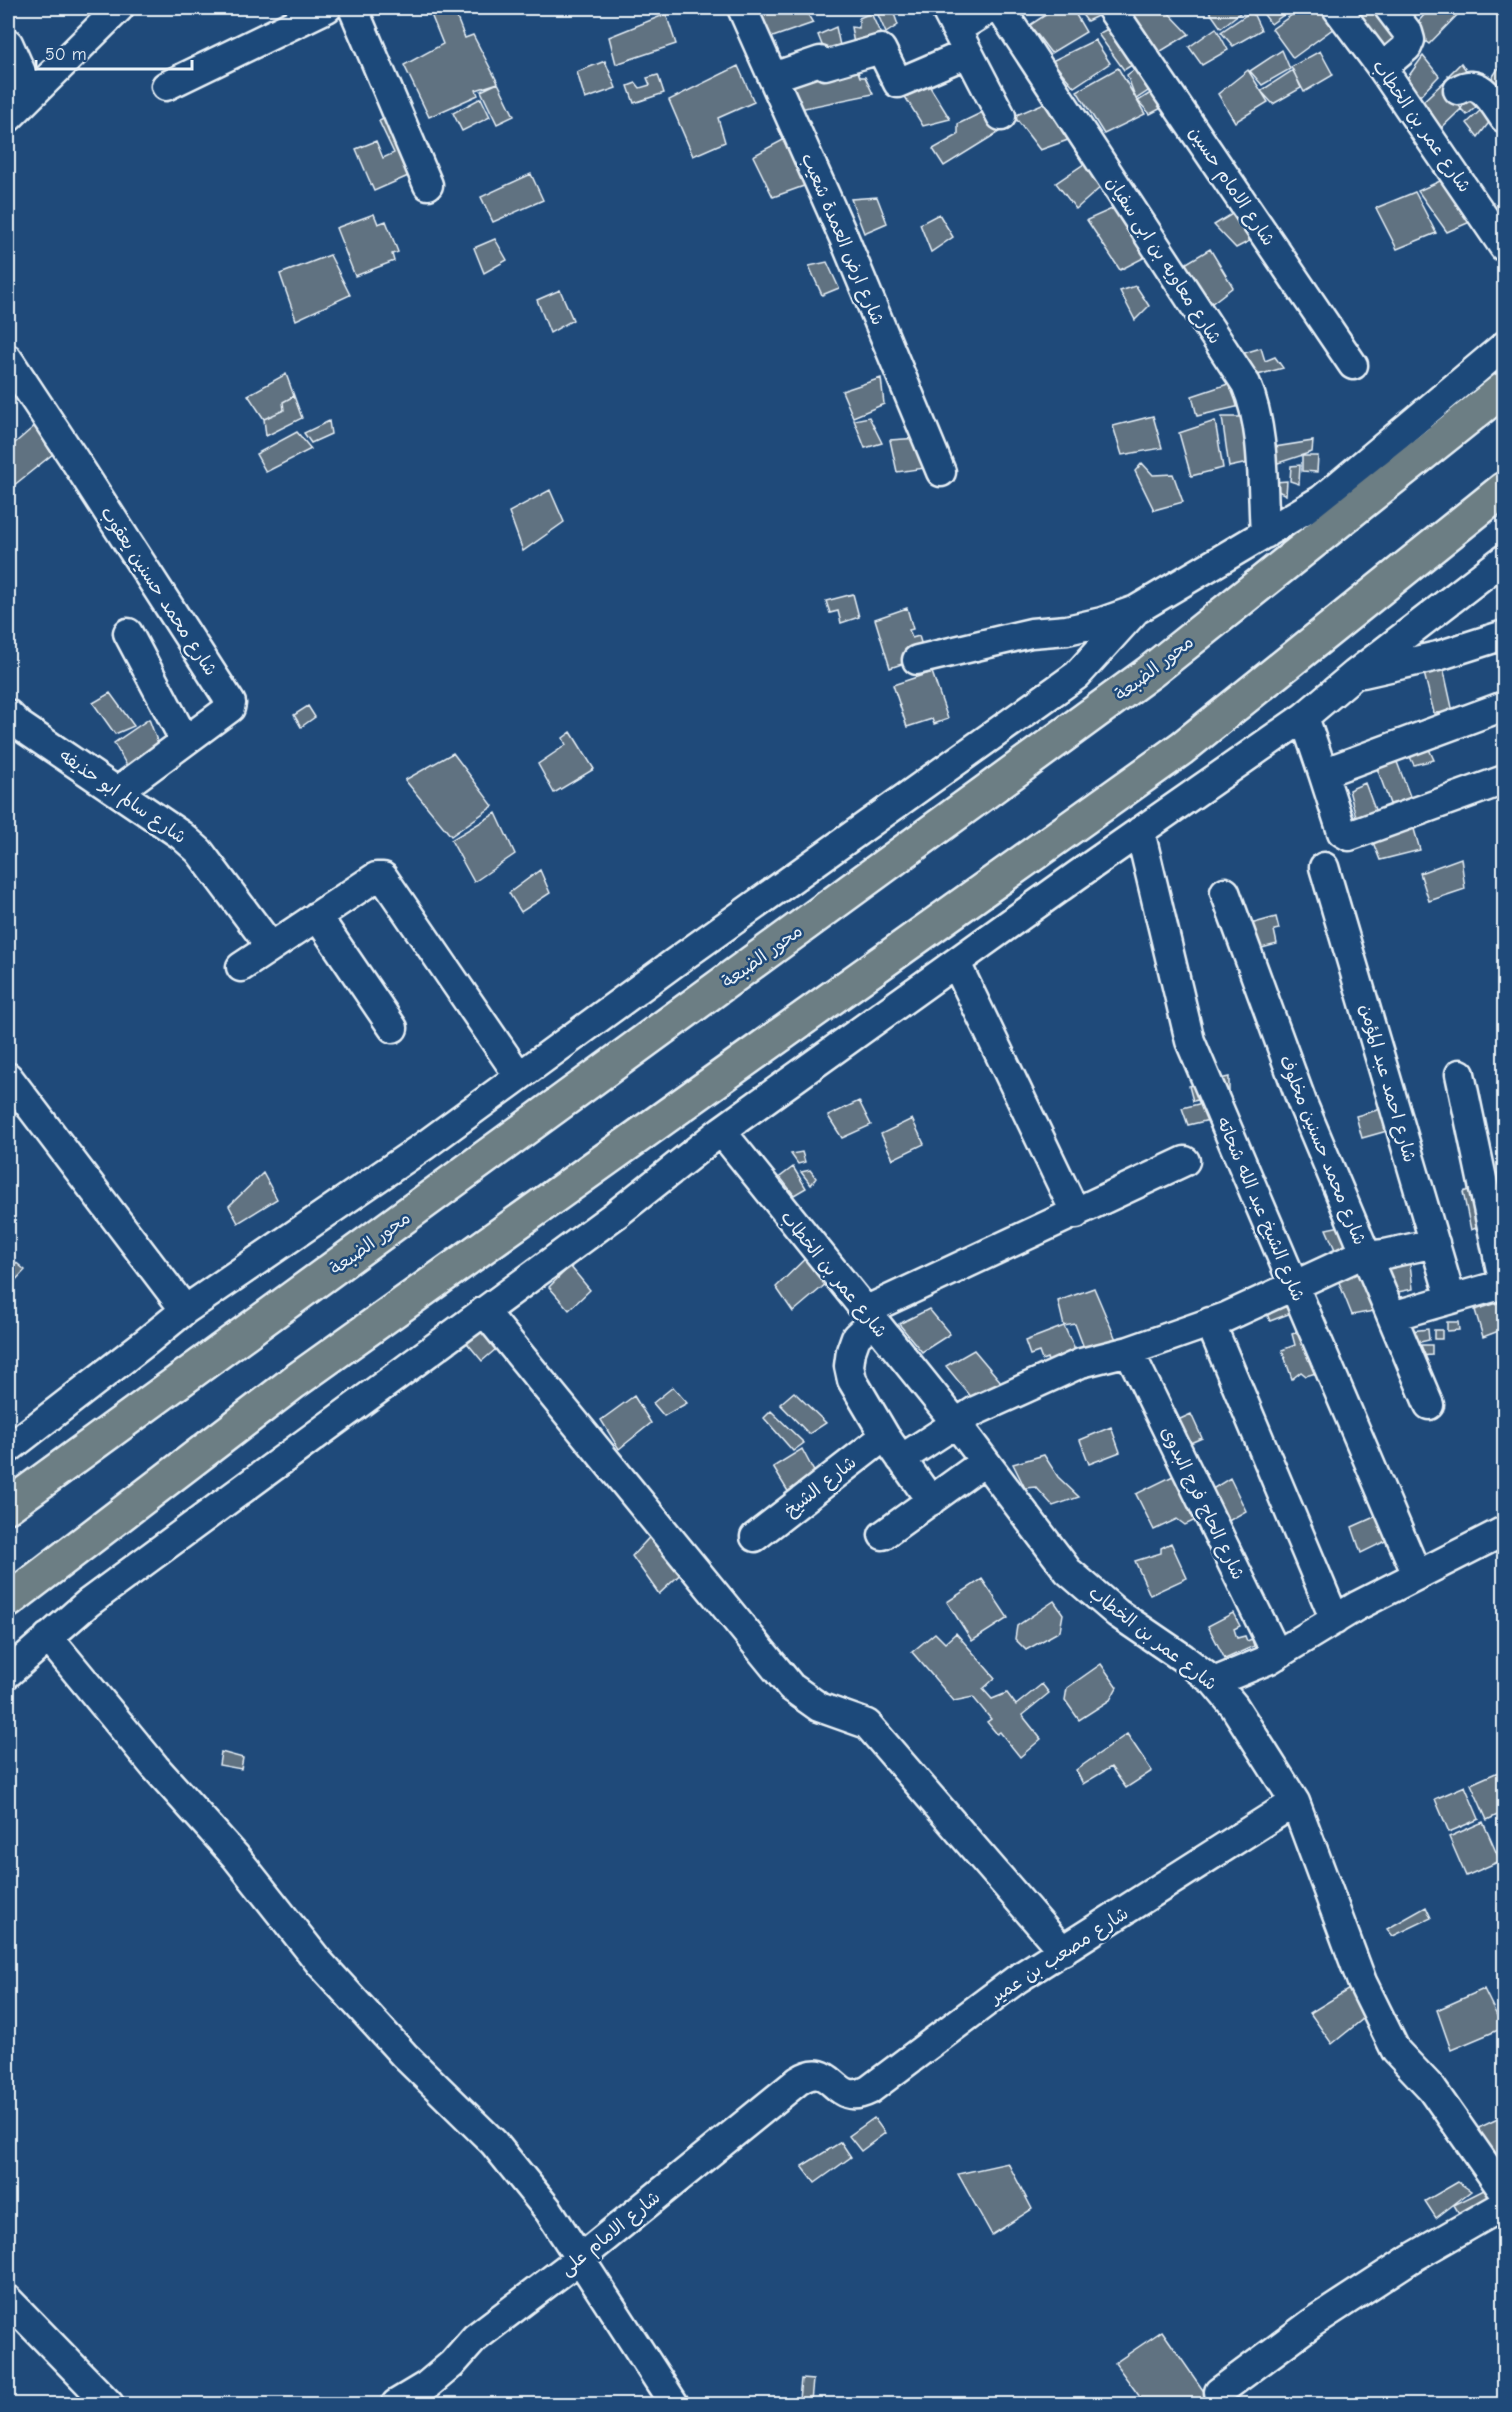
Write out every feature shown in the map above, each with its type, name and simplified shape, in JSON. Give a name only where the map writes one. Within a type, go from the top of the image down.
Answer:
[{"type":"highway","name":"محور الضبعة","points":[[8,1506],[1150,672],[1504,389]]},
{"type":"highway","points":[[8,1601],[294,1382],[1182,748],[1504,489]]},
{"type":"street","points":[[8,118],[119,8]]},
{"type":"street","points":[[166,86],[327,8]]},
{"type":"street","points":[[353,8],[428,185]]},
{"type":"street","points":[[773,77],[820,61],[825,65],[881,49],[898,83],[957,30],[991,8]]},
{"type":"street","name":"شارع معاويه بن ابى سفيان","points":[[1000,8],[1246,384],[1254,403],[1258,424],[1265,534]]},
{"type":"street","name":"شارع الامام حسين","points":[[1111,8],[1353,365]]},
{"type":"street","name":"شارع عمر بن الخطاب","points":[[1337,8],[1382,68],[1504,247]]},
{"type":"street","points":[[1382,68],[1407,47],[1410,40],[1408,33],[1389,8]]},
{"type":"street","name":"شارع ارض العمدة شعيب","points":[[750,10],[773,77],[844,238],[941,472]]},
{"type":"street","points":[[957,30],[1000,116]]},
{"type":"street","points":[[8,43],[31,95]]},
{"type":"street","points":[[1458,90],[1465,85],[1480,88],[1504,118]]},
{"type":"street","points":[[917,660],[1031,633],[1067,630],[1102,622],[1136,610],[1321,500],[1504,346]]},
{"type":"street","name":"شارع محمد حسنين يعقوب","points":[[8,358],[230,702],[230,708],[118,791]]},
{"type":"street","points":[[8,1673],[88,1603],[615,1215],[722,1131],[1140,831],[1304,717],[1355,674],[1504,559]]},
{"type":"street","points":[[8,1449],[185,1310],[424,1146],[1077,675],[1136,610]]},
{"type":"street","points":[[128,633],[185,741]]},
{"type":"street","points":[[1355,674],[1438,656],[1504,635]]},
{"type":"street","points":[[1323,773],[1504,706]]},
{"type":"street","name":"شارع سالم ابو حذيفه","points":[[8,714],[19,725],[181,835],[199,851],[271,947]]},
{"type":"street","points":[[1304,717],[1342,832],[1349,836],[1504,780]]},
{"type":"street","name":"شارع الشيخ عبد الله شحاته","points":[[1140,831],[1190,1041],[1417,1575]]},
{"type":"street","name":"شارع احمد عبد المؤمن","points":[[1324,867],[1451,1299]]},
{"type":"street","points":[[241,967],[379,876],[386,879],[519,1076]]},
{"type":"street","name":"شارع محمد حسنين مخلوف","points":[[1225,892],[1303,1105],[1429,1405]]},
{"type":"street","points":[[317,916],[393,1028]]},
{"type":"street","points":[[956,963],[1076,1214]]},
{"type":"street","points":[[1392,1316],[1504,1284],[1460,1074]]},
{"type":"street","points":[[8,1077],[185,1310]]},
{"type":"street","name":"شارع عمر بن الخطاب","points":[[722,1131],[956,1423],[1068,1571],[1117,1613],[1214,1682],[1234,1706],[1295,1802],[1362,1982],[1396,2051],[1432,2089],[1504,2192]]},
{"type":"street","points":[[931,1501],[858,1394],[852,1380],[849,1366],[851,1351],[856,1337],[869,1316],[1185,1161]]},
{"type":"street","name":"شارع الشيخ","points":[[755,1537],[893,1447],[956,1423],[998,1399],[1081,1363],[1129,1351],[1210,1322],[1294,1286],[1347,1260],[1435,1243]]},
{"type":"street","points":[[484,1311],[791,1687],[819,1707],[867,1724],[1063,1951]]},
{"type":"street","points":[[1210,1322],[1335,1620]]},
{"type":"street","name":"شارع الحاج فرج البدوى","points":[[1129,1351],[1277,1654]]},
{"type":"street","points":[[883,1535],[984,1461]]},
{"type":"street","points":[[1214,1682],[1277,1654],[1417,1575],[1504,1531]]},
{"type":"street","points":[[48,1637],[155,1767],[236,1857],[319,1962],[404,2055],[494,2143],[549,2211],[675,2404]]},
{"type":"street","name":"شارع مصعب بن عمير","points":[[829,2078],[838,2089],[845,2093],[853,2095],[869,2090],[1017,1979],[1295,1802]]},
{"type":"street","name":"شارع الامام على","points":[[396,2404],[426,2386],[452,2364],[475,2338],[579,2259],[798,2081],[806,2076],[819,2074],[829,2078]]},
{"type":"street","points":[[1219,2392],[1312,2323],[1410,2259],[1504,2205]]},
{"type":"street","points":[[8,2300],[109,2404]]},
{"type":"building","points":[[453,8],[465,38],[473,35],[498,83],[476,90],[478,95],[429,117],[404,65],[443,44],[430,12]]},
{"type":"building","points":[[771,8],[804,8],[813,23],[767,39],[756,15]]},
{"type":"building","points":[[875,8],[892,8],[898,25],[886,33]]},
{"type":"building","points":[[916,8],[941,8],[941,9],[920,16]]},
{"type":"building","points":[[1056,8],[1072,8],[1086,32],[1051,53],[1030,25]]},
{"type":"building","points":[[1077,8],[1108,8],[1110,10],[1087,21]]},
{"type":"building","points":[[1142,8],[1164,8],[1189,34],[1153,56],[1126,14]]},
{"type":"building","points":[[1207,8],[1246,8],[1221,28]]},
{"type":"building","points":[[1259,8],[1293,8],[1271,24]]},
{"type":"building","points":[[1302,8],[1325,8],[1338,25],[1293,58],[1272,29]]},
{"type":"building","points":[[1355,8],[1382,8],[1404,35],[1387,49]]},
{"type":"building","points":[[1430,8],[1464,8],[1429,44],[1411,30]]},
{"type":"building","points":[[1252,11],[1261,30],[1233,46],[1221,32]]},
{"type":"building","points":[[871,13],[881,35],[854,44],[851,27],[859,28],[859,18]]},
{"type":"building","points":[[666,14],[676,44],[616,64],[609,37]]},
{"type":"building","points":[[1117,24],[1140,60],[1124,70],[1098,34]]},
{"type":"building","points":[[836,27],[842,55],[828,60],[818,35]]},
{"type":"building","points":[[1216,28],[1228,50],[1202,65],[1189,47]]},
{"type":"building","points":[[1095,40],[1110,63],[1074,87],[1052,61]]},
{"type":"building","points":[[1282,50],[1290,69],[1262,85],[1250,71]]},
{"type":"building","points":[[1320,51],[1333,75],[1304,92],[1291,67]]},
{"type":"building","points":[[1423,56],[1439,76],[1416,100],[1403,84]]},
{"type":"building","points":[[605,61],[616,88],[585,99],[577,72]]},
{"type":"building","points":[[1143,63],[1157,85],[1136,99],[1127,75]]},
{"type":"building","points":[[1461,63],[1470,76],[1454,89],[1448,76]]},
{"type":"building","points":[[1502,63],[1504,65],[1504,87],[1493,102],[1483,91]]},
{"type":"building","points":[[738,66],[754,102],[718,118],[725,142],[693,156],[669,100]]},
{"type":"building","points":[[856,66],[860,77],[865,77],[873,94],[795,110],[783,74]]},
{"type":"building","points":[[1118,68],[1145,114],[1104,134],[1077,91]]},
{"type":"building","points":[[1248,70],[1268,102],[1235,122],[1218,94]]},
{"type":"building","points":[[1293,70],[1301,88],[1273,104],[1261,91]]},
{"type":"building","points":[[658,75],[664,93],[634,103],[628,86],[636,83],[640,88],[650,85],[647,78]]},
{"type":"building","points":[[1446,80],[1461,109],[1436,133],[1419,105]]},
{"type":"building","points":[[927,82],[950,119],[923,126],[904,95]]},
{"type":"building","points":[[498,83],[514,116],[497,124],[481,91]]},
{"type":"building","points":[[1160,87],[1171,103],[1150,114],[1138,101]]},
{"type":"building","points":[[481,98],[490,117],[462,131],[453,113]]},
{"type":"building","points":[[1056,98],[1079,136],[1040,150],[1014,116]]},
{"type":"building","points":[[1467,98],[1476,107],[1467,115],[1461,109]]},
{"type":"building","points":[[1485,106],[1491,120],[1478,137],[1467,123]]},
{"type":"building","points":[[985,111],[1002,130],[944,166],[933,149],[958,135],[958,124]]},
{"type":"building","points":[[390,116],[415,173],[374,191],[356,149],[376,141],[383,158],[394,153],[379,121]]},
{"type":"building","points":[[804,129],[829,177],[773,197],[753,156]]},
{"type":"building","points":[[1090,160],[1111,178],[1076,209],[1056,183]]},
{"type":"building","points":[[531,174],[543,200],[493,222],[481,197]]},
{"type":"building","points":[[1451,176],[1477,219],[1447,232],[1418,191]]},
{"type":"building","points":[[1415,192],[1436,233],[1397,249],[1376,208]]},
{"type":"building","points":[[877,197],[887,223],[864,233],[851,199]]},
{"type":"building","points":[[1121,205],[1153,253],[1120,270],[1087,220]]},
{"type":"building","points":[[1242,208],[1261,235],[1236,248],[1214,225]]},
{"type":"building","points":[[374,214],[378,224],[386,221],[398,252],[392,254],[394,261],[355,276],[336,228]]},
{"type":"building","points":[[939,214],[953,237],[931,252],[920,224]]},
{"type":"building","points":[[495,239],[507,260],[484,273],[474,248]]},
{"type":"building","points":[[1210,249],[1233,287],[1207,307],[1180,267]]},
{"type":"building","points":[[330,255],[350,295],[296,320],[280,274]]},
{"type":"building","points":[[827,262],[839,288],[822,295],[809,266]]},
{"type":"building","points":[[1136,286],[1149,306],[1135,320],[1120,291]]},
{"type":"building","points":[[560,290],[573,320],[550,333],[537,300]]},
{"type":"building","points":[[1261,348],[1265,361],[1275,357],[1283,368],[1254,376],[1244,353]]},
{"type":"building","points":[[286,374],[294,396],[283,402],[284,410],[264,419],[248,395]]},
{"type":"building","points":[[881,378],[884,404],[853,417],[842,391]]},
{"type":"building","points":[[1243,379],[1249,404],[1197,416],[1192,396]]},
{"type":"building","points":[[294,396],[302,418],[266,436],[264,419],[284,410],[283,402]]},
{"type":"building","points":[[51,412],[69,441],[8,490],[8,449]]},
{"type":"building","points":[[1153,416],[1162,448],[1122,455],[1113,426]]},
{"type":"building","points":[[869,417],[882,443],[865,448],[854,420]]},
{"type":"building","points":[[1222,417],[1250,417],[1257,461],[1229,467]]},
{"type":"building","points":[[329,421],[331,434],[311,443],[304,433]]},
{"type":"building","points":[[1215,421],[1223,468],[1191,476],[1179,433]]},
{"type":"building","points":[[297,432],[311,449],[266,472],[256,454]]},
{"type":"building","points":[[919,438],[932,467],[897,472],[890,440]]},
{"type":"building","points":[[1313,441],[1312,452],[1275,464],[1275,447]]},
{"type":"building","points":[[1302,456],[1318,456],[1317,472],[1302,471]]},
{"type":"building","points":[[1142,463],[1153,475],[1173,474],[1183,502],[1154,510],[1135,471]]},
{"type":"building","points":[[1300,465],[1299,484],[1290,481],[1291,466]]},
{"type":"building","points":[[1287,481],[1286,495],[1276,490],[1275,482]]},
{"type":"building","points":[[550,490],[564,522],[523,551],[509,512]]},
{"type":"building","points":[[853,594],[859,617],[841,623],[838,611],[830,613],[826,601]]},
{"type":"building","points":[[907,608],[913,629],[909,630],[912,638],[919,636],[925,656],[890,668],[875,619]]},
{"type":"building","points":[[1441,658],[1453,712],[1434,713],[1422,665]]},
{"type":"building","points":[[932,672],[948,719],[934,724],[932,719],[907,727],[893,685]]},
{"type":"building","points":[[110,693],[134,726],[115,734],[93,703]]},
{"type":"building","points":[[308,706],[315,717],[301,727],[294,715]]},
{"type":"building","points":[[149,719],[160,749],[130,771],[114,743]]},
{"type":"building","points":[[571,732],[594,769],[554,793],[538,764],[566,745],[563,738]]},
{"type":"building","points":[[1423,736],[1434,760],[1414,765],[1403,743]]},
{"type":"building","points":[[453,753],[493,806],[451,836],[405,780]]},
{"type":"building","points":[[1397,762],[1411,799],[1390,804],[1377,768]]},
{"type":"building","points":[[1365,783],[1377,815],[1357,821],[1349,790]]},
{"type":"building","points":[[496,813],[515,854],[474,882],[451,840]]},
{"type":"building","points":[[1410,815],[1420,850],[1380,860],[1368,830]]},
{"type":"building","points":[[1461,858],[1465,889],[1429,901],[1420,873]]},
{"type":"building","points":[[540,870],[550,893],[521,912],[509,893]]},
{"type":"building","points":[[1276,917],[1279,929],[1274,930],[1277,944],[1254,950],[1247,925]]},
{"type":"building","points":[[1229,1077],[1229,1093],[1193,1101],[1189,1086]]},
{"type":"building","points":[[1215,1100],[1222,1117],[1188,1125],[1182,1108]]},
{"type":"building","points":[[859,1101],[871,1125],[842,1138],[828,1116]]},
{"type":"building","points":[[1388,1107],[1394,1129],[1362,1138],[1356,1116]]},
{"type":"building","points":[[912,1119],[924,1144],[893,1159],[881,1134]]},
{"type":"building","points":[[802,1152],[805,1162],[798,1164],[791,1154]]},
{"type":"building","points":[[793,1167],[806,1188],[794,1195],[780,1177]]},
{"type":"building","points":[[810,1170],[816,1178],[811,1185],[801,1172]]},
{"type":"building","points":[[263,1173],[277,1199],[238,1223],[229,1206]]},
{"type":"building","points":[[1480,1186],[1488,1223],[1471,1230],[1463,1192]]},
{"type":"building","points":[[1359,1222],[1368,1240],[1337,1254],[1326,1229]]},
{"type":"building","points":[[815,1249],[834,1277],[793,1312],[776,1287]]},
{"type":"building","points":[[1409,1256],[1413,1289],[1383,1295],[1379,1310],[1352,1315],[1333,1267]]},
{"type":"building","points":[[13,1260],[25,1270],[8,1288],[8,1264]]},
{"type":"building","points":[[570,1266],[590,1290],[569,1310],[549,1287]]},
{"type":"building","points":[[1094,1288],[1120,1349],[1089,1361],[1075,1324],[1064,1326],[1058,1301]]},
{"type":"building","points":[[1293,1295],[1299,1310],[1270,1321],[1264,1307]]},
{"type":"building","points":[[1504,1301],[1504,1329],[1483,1337],[1475,1310]]},
{"type":"building","points":[[929,1309],[950,1334],[922,1352],[899,1324]]},
{"type":"building","points":[[484,1320],[503,1343],[482,1361],[463,1338]]},
{"type":"building","points":[[1447,1322],[1458,1322],[1459,1330],[1447,1331]]},
{"type":"building","points":[[1064,1326],[1081,1363],[1052,1373],[1047,1358],[1042,1360],[1039,1352],[1030,1355],[1025,1341]]},
{"type":"building","points":[[1307,1329],[1329,1369],[1306,1376],[1301,1372],[1292,1379],[1282,1350],[1295,1345],[1292,1334]]},
{"type":"building","points":[[1428,1329],[1429,1340],[1412,1344],[1411,1331]]},
{"type":"building","points":[[1434,1330],[1442,1330],[1442,1339],[1434,1339]]},
{"type":"building","points":[[1502,1344],[1504,1344],[1504,1372]]},
{"type":"building","points":[[1420,1345],[1432,1345],[1432,1355],[1419,1356]]},
{"type":"building","points":[[974,1350],[1007,1389],[977,1404],[946,1366]]},
{"type":"building","points":[[673,1387],[687,1403],[664,1416],[653,1403]]},
{"type":"building","points":[[794,1392],[826,1423],[809,1434],[780,1404]]},
{"type":"building","points":[[634,1396],[651,1423],[619,1449],[601,1420]]},
{"type":"building","points":[[771,1411],[804,1443],[793,1451],[764,1418]]},
{"type":"building","points":[[1191,1414],[1202,1438],[1188,1444],[1178,1420]]},
{"type":"building","points":[[1111,1427],[1120,1452],[1089,1464],[1080,1440]]},
{"type":"building","points":[[802,1449],[819,1481],[792,1498],[773,1467]]},
{"type":"building","points":[[1044,1455],[1058,1477],[1079,1497],[1053,1506],[1036,1487],[1025,1488],[1013,1464]]},
{"type":"building","points":[[1179,1473],[1200,1518],[1185,1525],[1177,1519],[1154,1530],[1136,1494]]},
{"type":"building","points":[[1230,1478],[1246,1511],[1225,1523],[1206,1493]]},
{"type":"building","points":[[1390,1510],[1400,1534],[1361,1553],[1352,1527]]},
{"type":"building","points":[[659,1527],[690,1565],[659,1594],[632,1556]]},
{"type":"building","points":[[1171,1543],[1187,1578],[1150,1595],[1135,1561],[1161,1553],[1161,1548]]},
{"type":"building","points":[[982,1579],[1008,1618],[972,1641],[947,1602]]},
{"type":"building","points":[[1054,1601],[1063,1614],[1060,1631],[1026,1650],[1015,1639],[1017,1626]]},
{"type":"building","points":[[1233,1613],[1240,1626],[1234,1629],[1237,1638],[1245,1636],[1247,1641],[1252,1639],[1254,1646],[1225,1659],[1208,1626]]},
{"type":"building","points":[[935,1633],[945,1643],[956,1633],[995,1678],[983,1689],[992,1699],[1007,1693],[1016,1705],[1042,1684],[1049,1693],[1022,1715],[1041,1739],[1020,1757],[1000,1732],[997,1734],[987,1722],[991,1719],[973,1697],[954,1701],[912,1652]]},
{"type":"building","points":[[1101,1664],[1117,1687],[1110,1700],[1079,1720],[1065,1700],[1067,1688]]},
{"type":"building","points":[[1127,1734],[1152,1771],[1126,1788],[1111,1767],[1083,1784],[1076,1770]]},
{"type":"building","points":[[221,1752],[243,1758],[241,1769],[219,1765]]},
{"type":"building","points":[[1498,1772],[1504,1786],[1504,1812],[1487,1820],[1471,1784]]},
{"type":"building","points":[[1465,1786],[1479,1819],[1449,1832],[1435,1799]]},
{"type":"building","points":[[1483,1822],[1500,1861],[1466,1876],[1449,1837]]},
{"type":"building","points":[[1426,1907],[1431,1918],[1393,1936],[1387,1929]]},
{"type":"building","points":[[1354,1986],[1369,2014],[1332,2044],[1310,2013]]},
{"type":"building","points":[[1484,1989],[1503,2028],[1451,2050],[1437,2010]]},
{"type":"building","points":[[1504,2116],[1504,2181],[1472,2131]]},
{"type":"building","points":[[874,2118],[885,2133],[861,2151],[849,2136]]},
{"type":"building","points":[[841,2142],[851,2157],[815,2183],[802,2166]]},
{"type":"building","points":[[1008,2163],[1032,2209],[992,2235],[958,2174]]},
{"type":"building","points":[[1458,2182],[1471,2191],[1436,2218],[1425,2201]]},
{"type":"building","points":[[1486,2189],[1494,2201],[1463,2220],[1454,2205]]},
{"type":"building","points":[[1162,2331],[1207,2396],[1193,2404],[1145,2404],[1115,2363]]},
{"type":"building","points":[[801,2379],[813,2380],[811,2401],[799,2399]]}]
